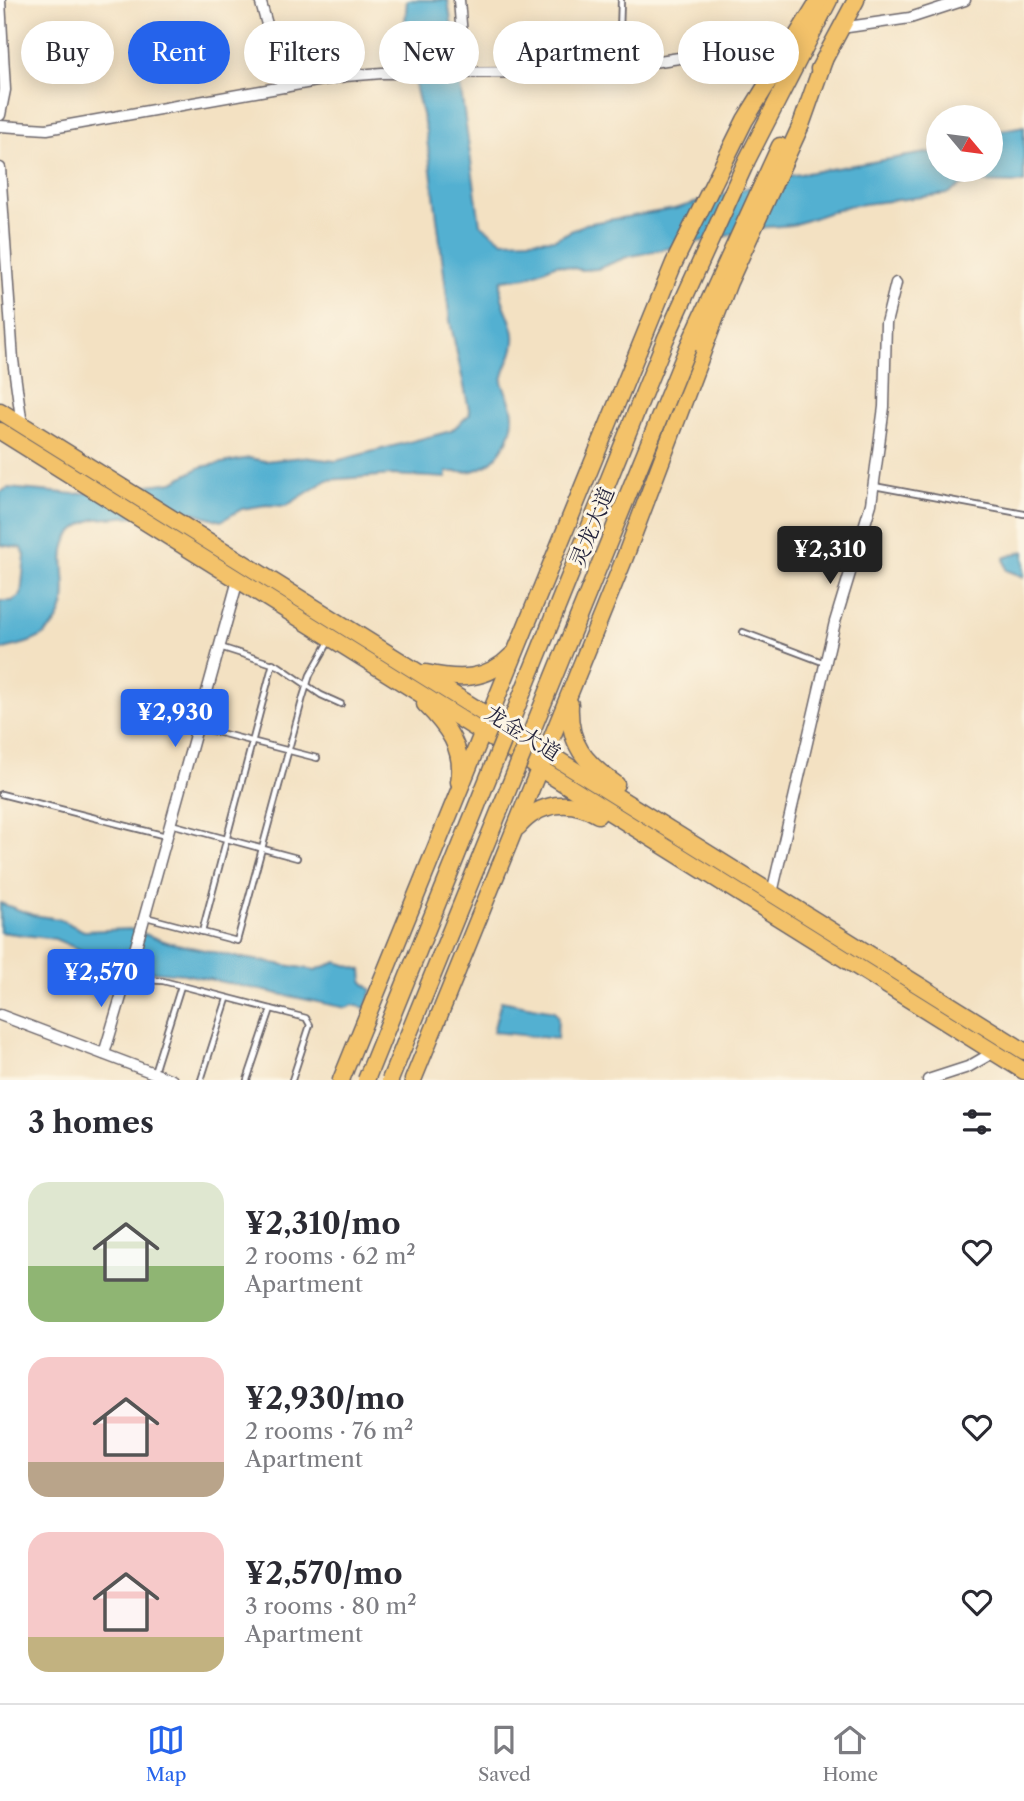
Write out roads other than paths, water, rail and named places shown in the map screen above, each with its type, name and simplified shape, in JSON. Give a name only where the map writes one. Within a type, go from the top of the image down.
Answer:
[{"type":"main road","points":[[799,30],[818,0]]},
{"type":"main road","name":"灵龙大道","points":[[366,1080],[666,338],[745,163],[830,0]]},
{"type":"main road","name":"灵龙大道","points":[[390,1080],[688,347],[776,154],[856,0]]},
{"type":"main road","points":[[413,1080],[570,694],[741,256],[793,142],[824,60]]},
{"type":"main road","points":[[341,1080],[664,286],[721,166],[768,84]]},
{"type":"main road","name":"龙金大道","points":[[0,411],[173,519],[408,676],[483,733],[1024,1070]]},
{"type":"main road","name":"龙金大道","points":[[0,431],[331,638],[489,717],[1023,1050]]},
{"type":"main road","points":[[408,676],[477,677],[501,666],[518,648]]},
{"type":"main road","points":[[408,676],[454,740],[460,768],[455,803]]},
{"type":"main road","points":[[570,694],[571,732],[584,759],[672,822],[704,851]]},
{"type":"main road","points":[[511,838],[526,818],[541,809],[575,804],[589,809],[668,858],[701,869]]},
{"type":"street","points":[[0,0],[5,90],[0,115]]},
{"type":"street","points":[[260,0],[285,87]]},
{"type":"street","points":[[459,0],[461,21]]},
{"type":"street","points":[[841,28],[910,18],[965,0]]},
{"type":"street","points":[[799,37],[811,33]]},
{"type":"street","points":[[0,126],[47,129],[345,76],[379,74]]},
{"type":"street","points":[[0,168],[13,360],[22,425]]},
{"type":"street","points":[[772,893],[825,663],[871,504],[884,407],[886,323],[896,283]]},
{"type":"street","points":[[104,1054],[144,921],[238,580]]},
{"type":"street","points":[[0,1015],[172,1080]]},
{"type":"street","points":[[928,1080],[968,1067],[994,1052]]},
{"type":"lane","points":[[620,21],[621,0]]},
{"type":"lane","points":[[873,486],[1024,514]]},
{"type":"lane","points":[[743,632],[825,663]]},
{"type":"lane","points":[[144,921],[237,941],[307,685],[331,638]]},
{"type":"lane","points":[[219,647],[273,663],[341,704]]},
{"type":"lane","points":[[202,932],[273,663]]},
{"type":"lane","points":[[197,727],[317,758]]},
{"type":"lane","points":[[1,794],[167,836]]},
{"type":"lane","points":[[171,824],[297,858]]},
{"type":"lane","points":[[127,976],[163,981],[306,1018],[310,1025],[292,1080]]},
{"type":"lane","points":[[154,1073],[181,986]]},
{"type":"lane","points":[[201,1080],[228,999]]},
{"type":"lane","points":[[247,1080],[271,1009]]},
{"type":"water","points":[[407,0],[448,0],[451,21],[405,21]]},
{"type":"water","points":[[415,84],[460,84],[480,224],[503,241],[555,239],[585,224],[674,209],[788,176],[926,153],[926,182],[968,182],[947,194],[848,206],[793,225],[768,227],[627,257],[597,269],[581,270],[557,264],[527,277],[502,280],[501,294],[513,327],[514,341],[502,382],[511,406],[513,423],[503,448],[490,462],[472,471],[447,472],[447,478],[392,475],[327,480],[286,506],[266,505],[242,509],[221,521],[192,512],[95,519],[76,529],[67,541],[64,554],[64,602],[59,618],[46,633],[36,639],[0,650],[0,601],[12,601],[21,595],[25,555],[21,548],[0,545],[0,492],[8,488],[75,494],[173,482],[201,467],[249,458],[265,461],[303,457],[336,461],[451,431],[470,414],[450,321],[426,131]]},
{"type":"water","points":[[1024,126],[1024,183],[968,182],[1003,182],[1003,130]]},
{"type":"water","points":[[1024,551],[1024,577],[1006,570],[1004,558]]},
{"type":"water","points":[[0,903],[33,915],[59,919],[84,931],[130,929],[167,942],[315,970],[337,962],[362,970],[363,982],[372,990],[366,1008],[353,1005],[346,1008],[184,974],[124,969],[55,939],[0,932]]},
{"type":"water","points":[[501,1001],[554,1011],[558,1016],[557,1039],[493,1032]]}]
